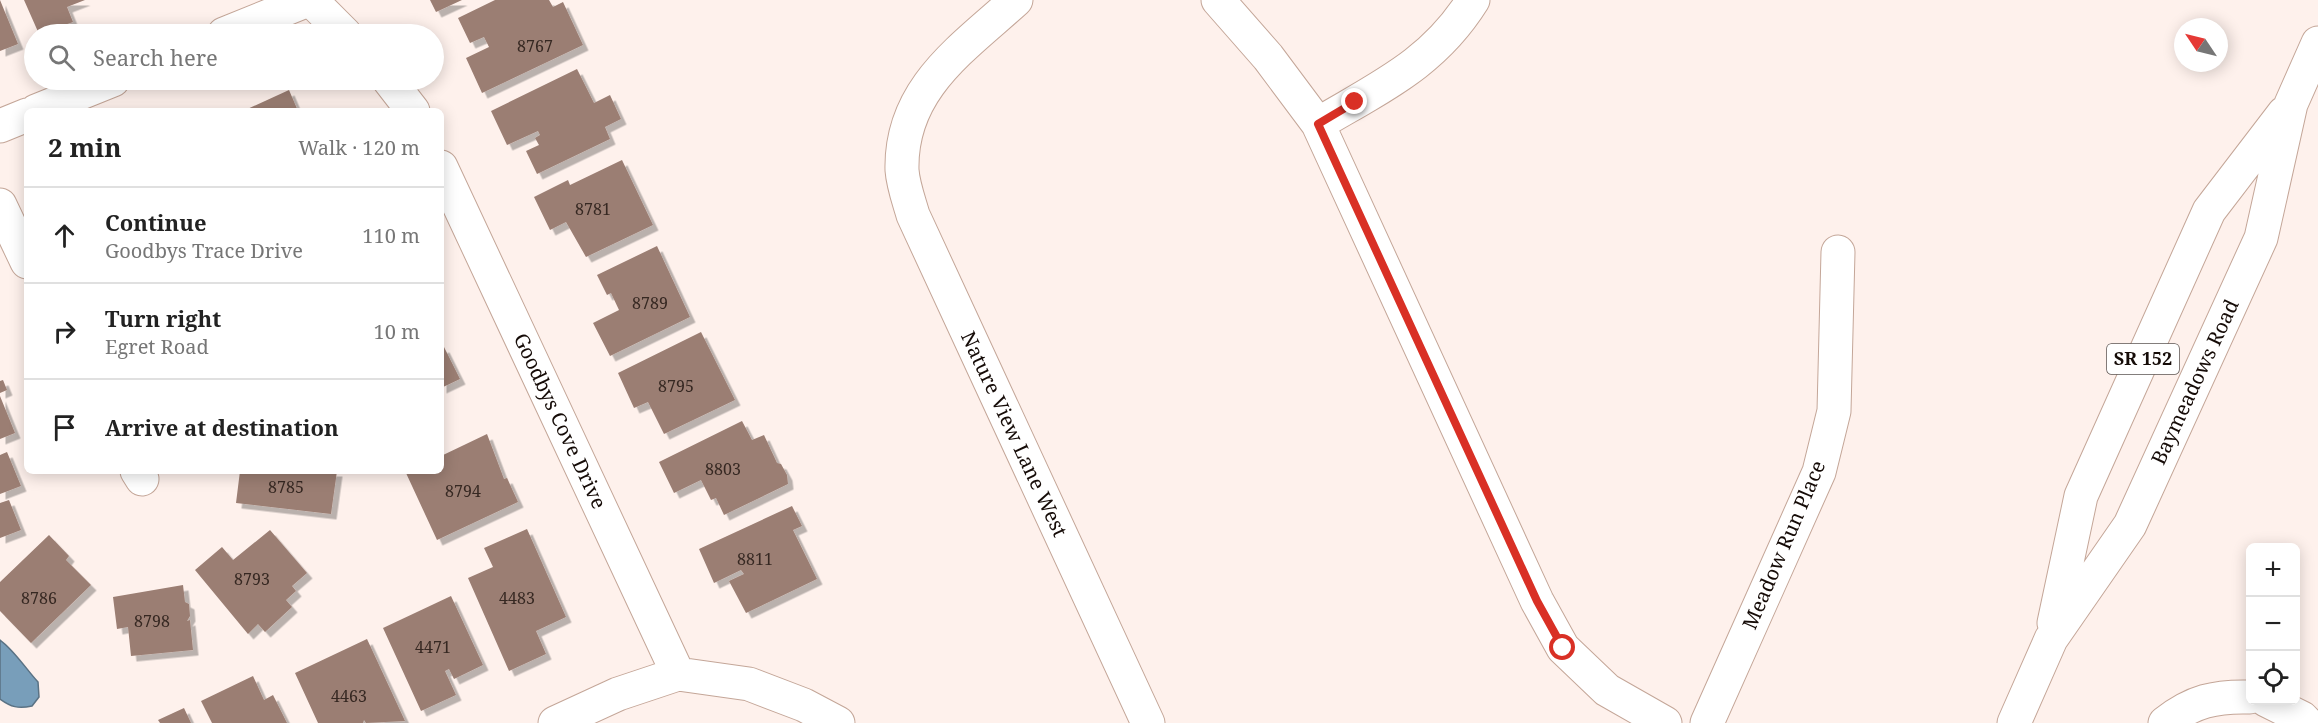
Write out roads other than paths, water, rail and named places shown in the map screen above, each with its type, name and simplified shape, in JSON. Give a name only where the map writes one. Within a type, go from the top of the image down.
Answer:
[{"type":"street","points":[[249,24],[309,0],[334,24]]},
{"type":"street","name":"Nature View Lane West","points":[[1016,0],[936,72],[916,103],[904,139],[902,172],[913,215],[1148,723]]},
{"type":"street","points":[[1218,0],[1268,57],[1318,124],[1537,601],[1563,648],[1607,690],[1665,723]]},
{"type":"street","points":[[1318,124],[1417,65],[1456,27],[1473,0]]},
{"type":"street","name":"Baymeadows Road","points":[[2014,723],[2051,639],[2130,525],[2261,238],[2291,104],[2318,43]]},
{"type":"street","points":[[43,108],[88,90]]},
{"type":"street","points":[[397,90],[411,108]]},
{"type":"street","name":"Baymeadows Road","points":[[2051,639],[2081,496],[2209,211],[2291,104]]},
{"type":"street","points":[[0,126],[24,116]]},
{"type":"street","name":"Goodbys Cove Drive","points":[[444,173],[678,674]]},
{"type":"street","points":[[0,205],[24,256]]},
{"type":"street","name":"Meadow Run Place","points":[[1707,723],[1819,472],[1834,411],[1838,252]]},
{"type":"street","points":[[555,723],[618,694],[678,674],[749,684],[804,705],[838,723]]},
{"type":"street","points":[[2164,723],[2184,708],[2202,702],[2221,696],[2246,697]]},
{"type":"street","points":[[2276,705],[2302,718],[2307,723]]},
{"type":"water","points":[[0,640],[38,682],[39,697],[32,706],[15,707],[0,699]]}]
